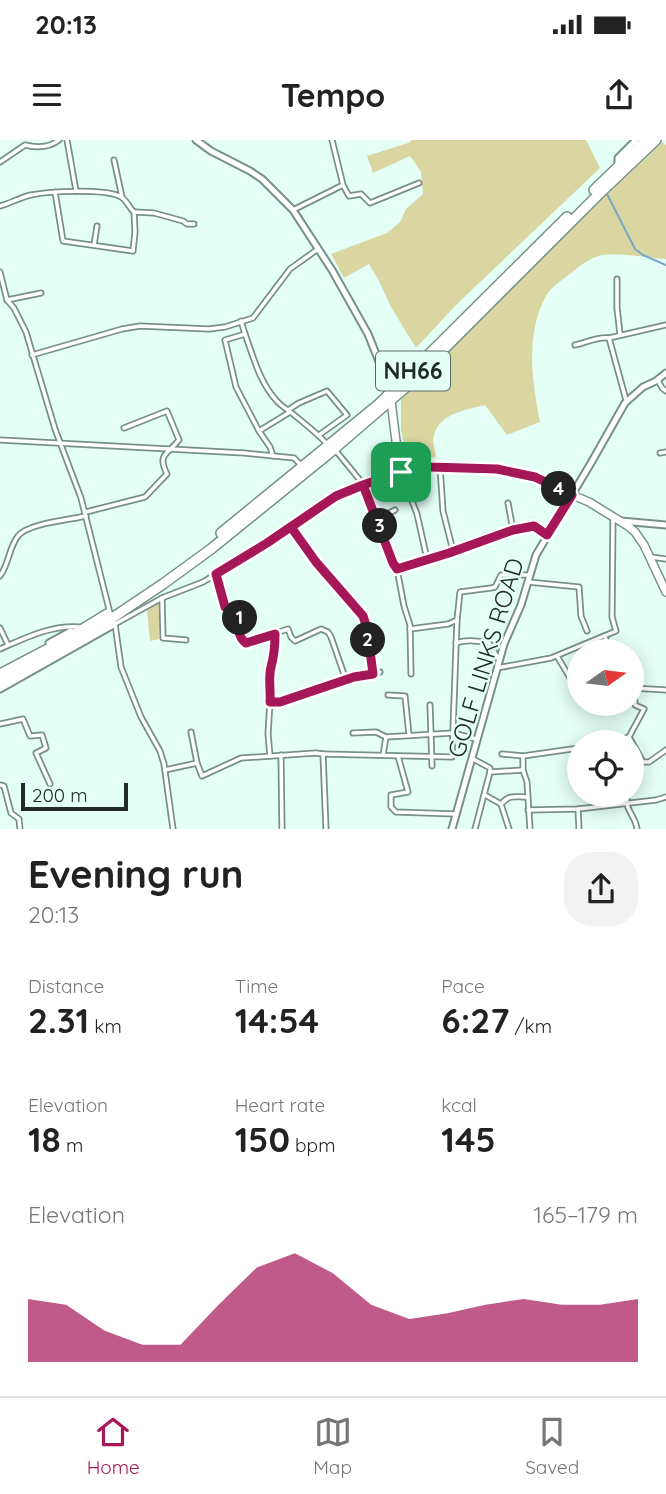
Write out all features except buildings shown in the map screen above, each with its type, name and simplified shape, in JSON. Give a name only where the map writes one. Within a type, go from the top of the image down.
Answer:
[{"type":"highway","name":"NH66","points":[[390,397],[646,140]]},
{"type":"highway","name":"NH66","points":[[0,672],[18,669],[78,640],[211,549],[422,372],[597,195],[656,140]]},
{"type":"highway","name":"NH66","points":[[0,684],[18,669],[160,579],[332,447]]},
{"type":"main road","points":[[390,397],[397,449],[402,460],[410,464],[440,467],[497,469],[535,477],[589,502],[635,532],[666,592]]},
{"type":"street","points":[[0,162],[25,145],[37,148],[59,140]]},
{"type":"street","points":[[67,140],[76,191]]},
{"type":"street","points":[[196,140],[262,179],[293,210],[368,334],[390,397]]},
{"type":"street","points":[[332,140],[343,185],[349,196],[361,194],[370,204],[419,183]]},
{"type":"street","points":[[618,167],[618,158],[636,140]]},
{"type":"street","points":[[114,160],[122,197]]},
{"type":"street","points":[[293,210],[343,185]]},
{"type":"street","points":[[0,206],[30,195],[55,192],[76,191],[122,197],[134,212],[133,251],[63,241],[55,192]]},
{"type":"street","points":[[134,212],[153,213],[194,224]]},
{"type":"street","points":[[94,245],[97,226]]},
{"type":"street","points":[[32,355],[122,329],[141,326],[209,329],[253,318],[290,269],[318,249]]},
{"type":"street","points":[[0,274],[7,300],[26,332],[60,444],[86,514],[110,613],[102,614],[79,627],[18,669],[0,689]]},
{"type":"street","points":[[617,279],[621,334]]},
{"type":"street","points":[[7,300],[41,293]]},
{"type":"street","points":[[241,321],[263,381],[275,399],[332,447],[363,485],[397,569],[410,625],[411,674]]},
{"type":"street","points":[[575,345],[666,325]]},
{"type":"street","points":[[245,334],[225,340],[236,387],[273,456]]},
{"type":"street","points":[[608,338],[626,401]]},
{"type":"street","name":"GOLF LINKS ROAD","points":[[452,829],[504,643],[536,555],[626,401],[666,373]]},
{"type":"street","points":[[658,380],[666,391]]},
{"type":"street","points":[[259,430],[327,391],[347,415],[319,435]]},
{"type":"street","points":[[0,576],[17,537],[23,531],[145,497],[167,474],[162,464],[163,457],[179,440],[167,411],[124,428]]},
{"type":"street","points":[[0,440],[273,456],[294,458],[303,467]]},
{"type":"street","points":[[660,453],[666,452]]},
{"type":"street","points":[[18,669],[115,624],[162,598],[203,582],[336,496],[401,472],[410,464]]},
{"type":"street","points":[[440,467],[443,511],[453,551]]},
{"type":"street","points":[[401,472],[417,514],[427,559]]},
{"type":"street","points":[[508,503],[513,530]]},
{"type":"street","points":[[377,519],[395,510]]},
{"type":"street","points":[[497,668],[557,656],[616,631],[612,617],[621,521],[666,525]]},
{"type":"street","points":[[397,569],[513,530],[534,526],[547,535]]},
{"type":"street","points":[[291,527],[316,562],[363,616],[373,674]]},
{"type":"street","points":[[650,557],[666,559]]},
{"type":"street","points":[[216,574],[225,607],[240,612],[239,633],[243,641],[246,643],[288,629],[295,642],[321,629],[331,637],[346,680]]},
{"type":"street","points":[[191,732],[202,776],[241,758],[316,752],[452,757],[460,593],[466,590],[491,589],[501,575],[579,587],[581,616],[587,631]]},
{"type":"street","points":[[162,598],[163,638],[186,640]]},
{"type":"street","points":[[410,629],[448,624],[457,620]]},
{"type":"street","points":[[115,624],[121,667],[141,717],[160,751],[173,829]]},
{"type":"street","points":[[0,649],[50,630],[79,627]]},
{"type":"street","points":[[0,628],[8,646]]},
{"type":"street","points":[[270,757],[270,671],[274,661],[275,634]]},
{"type":"street","points":[[456,643],[463,640],[489,643],[499,660]]},
{"type":"street","points":[[557,656],[567,673]]},
{"type":"street","points":[[270,702],[280,702],[346,680],[380,672]]},
{"type":"street","points":[[644,689],[666,690]]},
{"type":"street","points":[[388,695],[405,696],[410,734]]},
{"type":"street","points":[[430,705],[432,766]]},
{"type":"street","points":[[0,724],[23,719],[30,736],[42,735],[46,748],[36,753],[50,784]]},
{"type":"street","points":[[353,733],[376,732],[386,737],[453,733],[478,740]]},
{"type":"street","points":[[383,755],[386,737]]},
{"type":"street","points":[[502,754],[523,755],[567,750]]},
{"type":"street","points":[[644,762],[649,762],[666,750]]},
{"type":"street","points":[[323,754],[326,829]]},
{"type":"street","points":[[281,755],[282,829]]},
{"type":"street","points":[[398,755],[408,792],[391,794],[391,807],[396,812],[456,814]]},
{"type":"street","points":[[523,755],[530,829]]},
{"type":"street","points":[[473,759],[490,768],[475,829]]},
{"type":"street","points":[[165,770],[197,763]]},
{"type":"street","points":[[490,772],[523,770]]},
{"type":"street","points":[[0,785],[4,786],[11,813],[19,819],[20,829]]},
{"type":"street","points":[[485,795],[501,804],[509,829]]},
{"type":"street","points":[[501,804],[510,796],[527,797]]},
{"type":"street","points":[[644,802],[666,797]]},
{"type":"street","points":[[528,810],[607,807]]},
{"type":"street","points":[[627,807],[637,829]]},
{"type":"street","points":[[578,810],[579,829]]},
{"type":"shaded area","points":[[412,140],[586,140],[600,168],[456,305],[416,348],[369,264],[344,278],[331,254],[387,233],[400,222],[406,209],[423,194],[421,172],[410,156],[373,173],[367,156]]},
{"type":"shaded area","points":[[663,142],[666,145],[666,259],[602,255],[581,265],[548,293],[535,326],[532,358],[540,422],[507,435],[485,405],[462,411],[442,422],[433,437],[436,457],[419,459],[405,449],[401,430],[401,398],[565,234]]},
{"type":"shaded area","points":[[159,603],[159,639],[150,641],[147,610]]},
{"type":"waterway","points":[[607,194],[635,249],[666,265]]},
{"type":"route","points":[[401,472],[363,485],[336,496],[216,574],[225,607],[240,612],[240,638],[246,643],[275,634],[274,661],[270,671],[270,702],[280,702],[354,677],[373,674],[363,616],[316,562],[291,527],[336,496],[363,485],[397,569],[530,526],[547,535],[572,495],[535,477],[497,469],[410,464],[401,472]]}]
